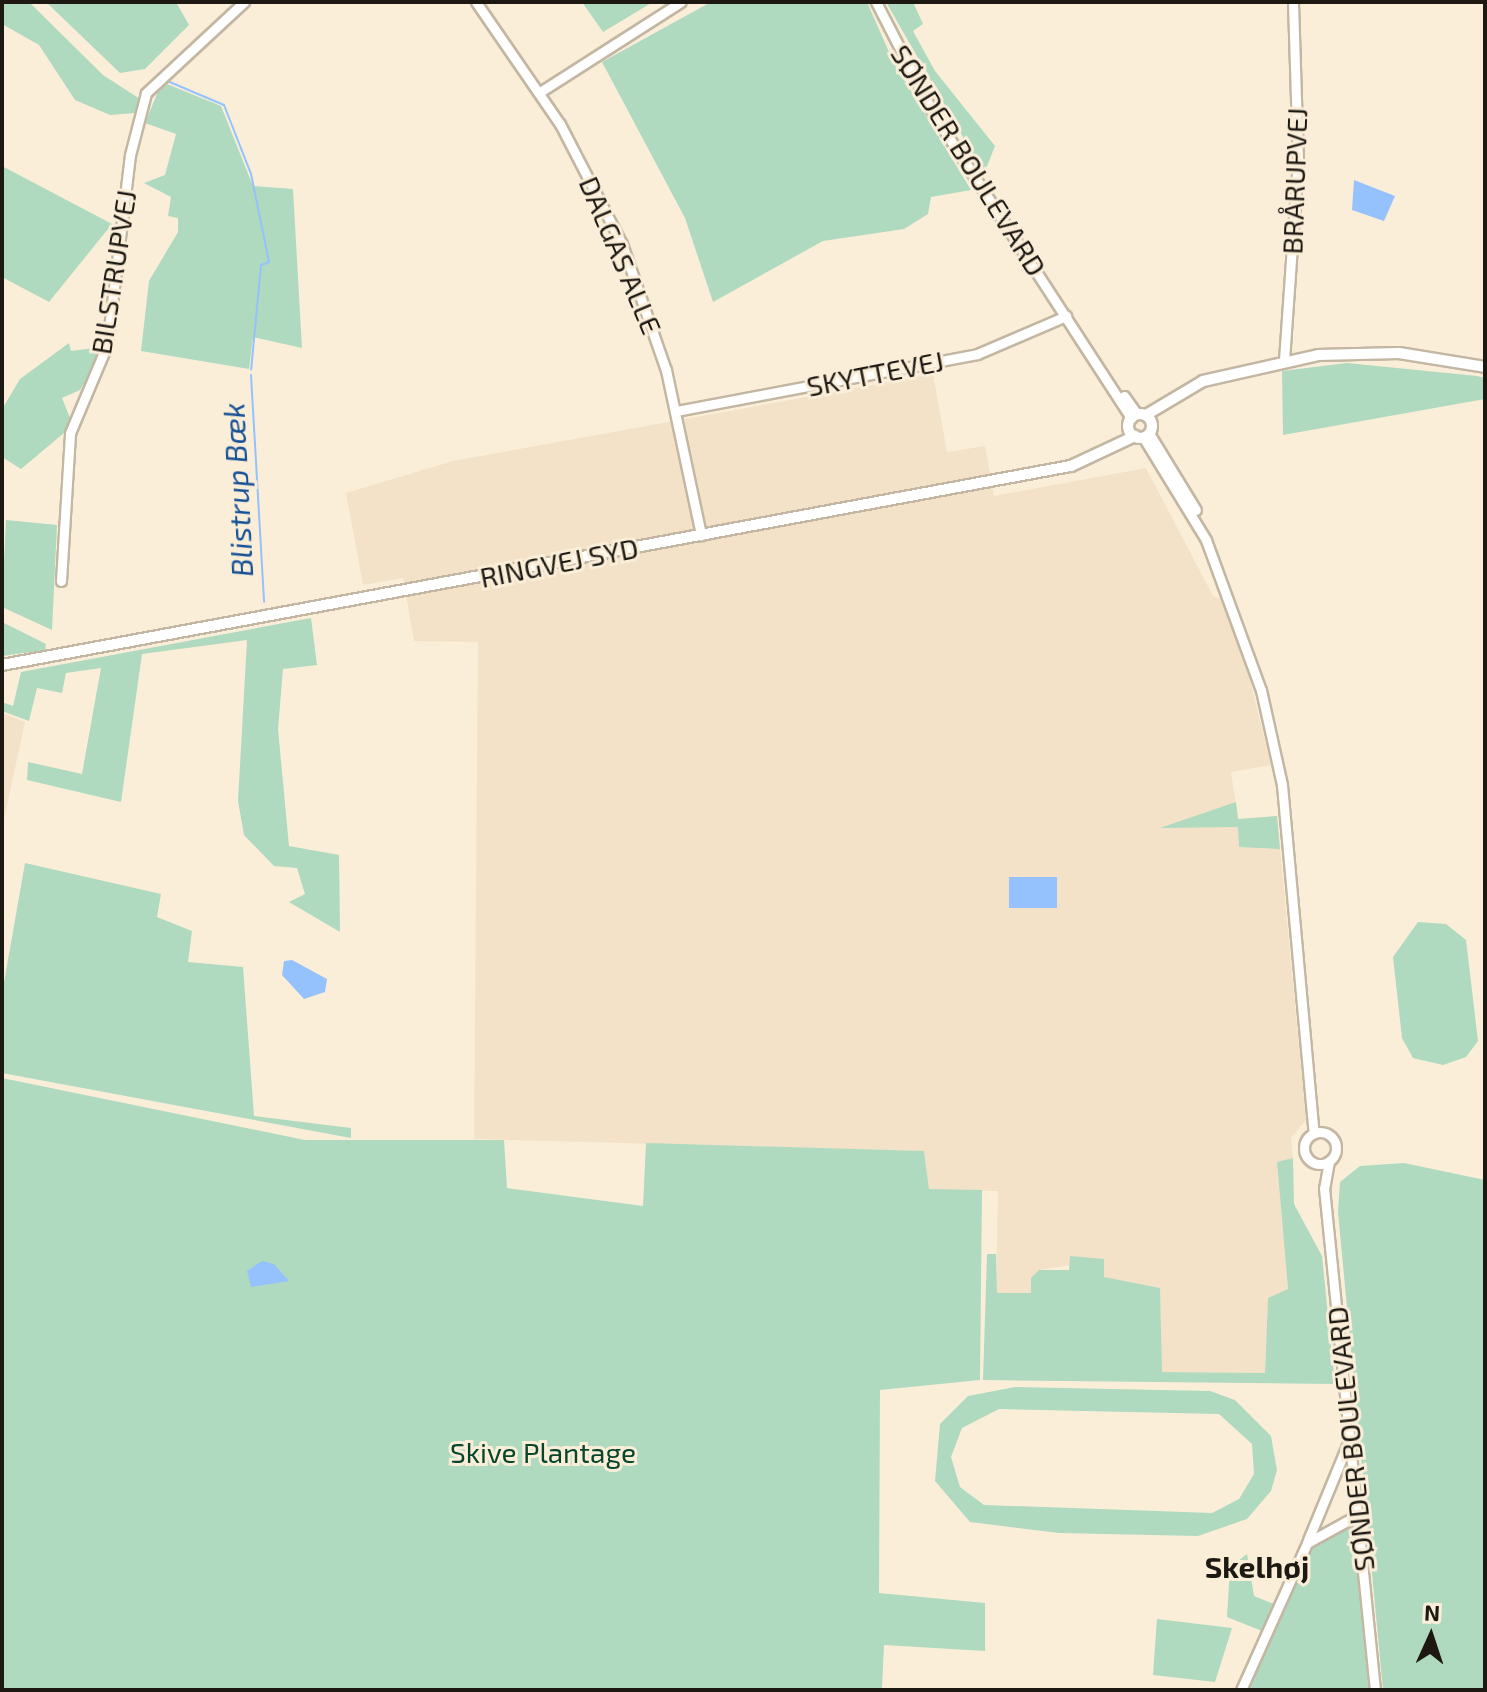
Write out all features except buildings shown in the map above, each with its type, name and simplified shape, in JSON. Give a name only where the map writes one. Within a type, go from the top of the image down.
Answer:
[{"type":"main road","name":"RINGVEJ SYD","points":[[2,665],[1071,466],[1113,448],[1184,390],[1284,360],[1384,353],[1485,367]]},
{"type":"street","name":"BILSTRUPVEJ","points":[[61,581],[70,433],[107,345],[143,104],[158,75],[244,2]]},
{"type":"street","name":"DALGAS ALLE","points":[[476,2],[540,92],[622,244],[676,411],[701,535]]},
{"type":"street","points":[[540,92],[681,2]]},
{"type":"street","name":"SØNDER BOULEVARD","points":[[876,2],[933,113],[1140,425],[1230,593],[1277,759],[1319,1133]]},
{"type":"street","name":"BRÅRUPVEJ","points":[[1284,360],[1298,162],[1293,2]]},
{"type":"street","name":"SKYTTEVEJ","points":[[676,411],[977,354],[1066,316]]},
{"type":"street","points":[[1319,1133],[1335,1145],[1329,1161],[1313,1163],[1304,1148],[1319,1133]]},
{"type":"street","name":"SØNDER BOULEVARD","points":[[1329,1161],[1324,1188],[1375,1690]]},
{"type":"street","name":"SØNDER BOULEVARD","points":[[1313,1163],[1324,1188]]},
{"type":"street","points":[[1241,1690],[1350,1440]]},
{"type":"street","points":[[1307,1543],[1358,1515]]},
{"type":"shaded area","points":[[933,374],[947,452],[985,446],[994,496],[1146,468],[1213,596],[1223,600],[1245,660],[1271,765],[1231,772],[1238,819],[1277,816],[1306,1120],[1291,1138],[1293,1158],[1277,1163],[1288,1289],[1268,1298],[1265,1373],[1161,1372],[1160,1288],[1103,1277],[1104,1259],[1040,1270],[1031,1293],[996,1293],[998,1191],[929,1190],[924,1151],[474,1139],[478,642],[414,641],[403,578],[363,585],[346,493],[453,461]]},
{"type":"shaded area","points":[[2,713],[25,722],[2,829]]},
{"type":"green space","points":[[2,2],[29,2],[103,75],[140,99],[135,113],[110,115],[75,100],[39,45],[2,24]]},
{"type":"green space","points":[[46,2],[176,2],[189,25],[145,69],[120,73]]},
{"type":"green space","points":[[582,2],[653,2],[603,32]]},
{"type":"green space","points":[[711,2],[867,2],[893,61],[971,190],[931,197],[928,214],[904,229],[823,241],[713,302],[685,218],[602,62]]},
{"type":"green space","points":[[886,2],[913,2],[923,24],[913,31],[935,71],[995,146],[984,174]]},
{"type":"green space","points":[[162,82],[221,106],[253,186],[293,189],[302,348],[253,337],[249,369],[141,351],[149,281],[178,232],[178,218],[168,216],[171,197],[144,183],[165,175],[176,134],[145,123]]},
{"type":"green space","points":[[2,166],[112,224],[49,302],[2,277]]},
{"type":"green space","points":[[69,343],[71,351],[94,348],[100,356],[80,390],[62,398],[70,418],[64,433],[21,469],[2,457],[4,406],[20,379]]},
{"type":"green space","points":[[1347,363],[1485,378],[1485,399],[1283,435],[1282,371]]},
{"type":"green space","points":[[6,520],[57,525],[52,630],[2,607]]},
{"type":"green space","points":[[311,618],[317,665],[283,669],[278,729],[289,846],[339,855],[340,932],[289,902],[305,894],[297,868],[274,866],[244,835],[238,801],[247,640],[142,654],[121,802],[27,780],[28,762],[82,774],[101,668],[66,673],[62,693],[37,688],[29,721],[2,711],[2,702],[13,706],[21,672]]},
{"type":"green space","points":[[2,622],[46,644],[45,650],[2,656]]},
{"type":"green space","points":[[1236,802],[1238,819],[1277,816],[1280,849],[1239,847],[1238,827],[1160,828]]},
{"type":"green space","points":[[25,863],[161,894],[157,917],[192,931],[188,962],[243,967],[254,1116],[351,1128],[351,1138],[2,1073],[2,994]]},
{"type":"green space","points":[[1418,922],[1446,924],[1466,940],[1478,1041],[1466,1057],[1443,1065],[1413,1058],[1402,1038],[1393,957]]},
{"type":"green space","name":"Skive Plantage","points":[[2,1078],[305,1140],[504,1140],[507,1188],[643,1206],[646,1143],[924,1151],[929,1189],[982,1190],[980,1380],[880,1390],[879,1593],[985,1603],[985,1651],[884,1645],[882,1688],[924,1690],[2,1690]]},
{"type":"green space","points":[[1293,1158],[1294,1204],[1322,1256],[1335,1384],[983,1380],[987,1254],[996,1254],[997,1293],[1031,1293],[1031,1278],[1039,1270],[1069,1270],[1070,1256],[1104,1259],[1104,1277],[1160,1288],[1162,1372],[1265,1373],[1268,1298],[1288,1289],[1277,1162]]},
{"type":"green space","points":[[1404,1163],[1485,1180],[1485,1690],[1383,1690],[1338,1212],[1340,1182],[1360,1166]]},
{"type":"green space","points":[[1015,1387],[1210,1391],[1235,1400],[1271,1436],[1277,1470],[1271,1491],[1247,1519],[1198,1536],[1059,1533],[970,1522],[935,1481],[940,1424],[968,1396]],"holes":[[[999,1409],[1219,1414],[1252,1444],[1254,1474],[1239,1499],[1212,1513],[984,1505],[960,1487],[951,1457],[962,1428]]]},
{"type":"green space","points":[[1354,1522],[1370,1690],[1246,1690],[1310,1545]]},
{"type":"green space","points":[[1247,1554],[1254,1596],[1274,1604],[1262,1631],[1227,1617],[1230,1567]]},
{"type":"green space","points":[[1157,1619],[1232,1628],[1215,1682],[1153,1675]]},
{"type":"water","points":[[1354,180],[1395,196],[1384,221],[1352,210]]},
{"type":"water","points":[[1009,877],[1057,877],[1057,908],[1009,908]]},
{"type":"water","points":[[292,960],[327,979],[325,992],[304,999],[282,975],[284,961]]},
{"type":"water","points":[[262,1261],[274,1264],[289,1281],[251,1287],[247,1271]]},
{"type":"waterway","name":"Blistrup Bæk","points":[[165,80],[224,105],[251,174],[269,262],[261,265],[251,370]]},
{"type":"waterway","name":"Blistrup Bæk","points":[[251,375],[264,602]]},
{"type":"district","name":"Skelhøj","points":[[1257,1566]]}]
